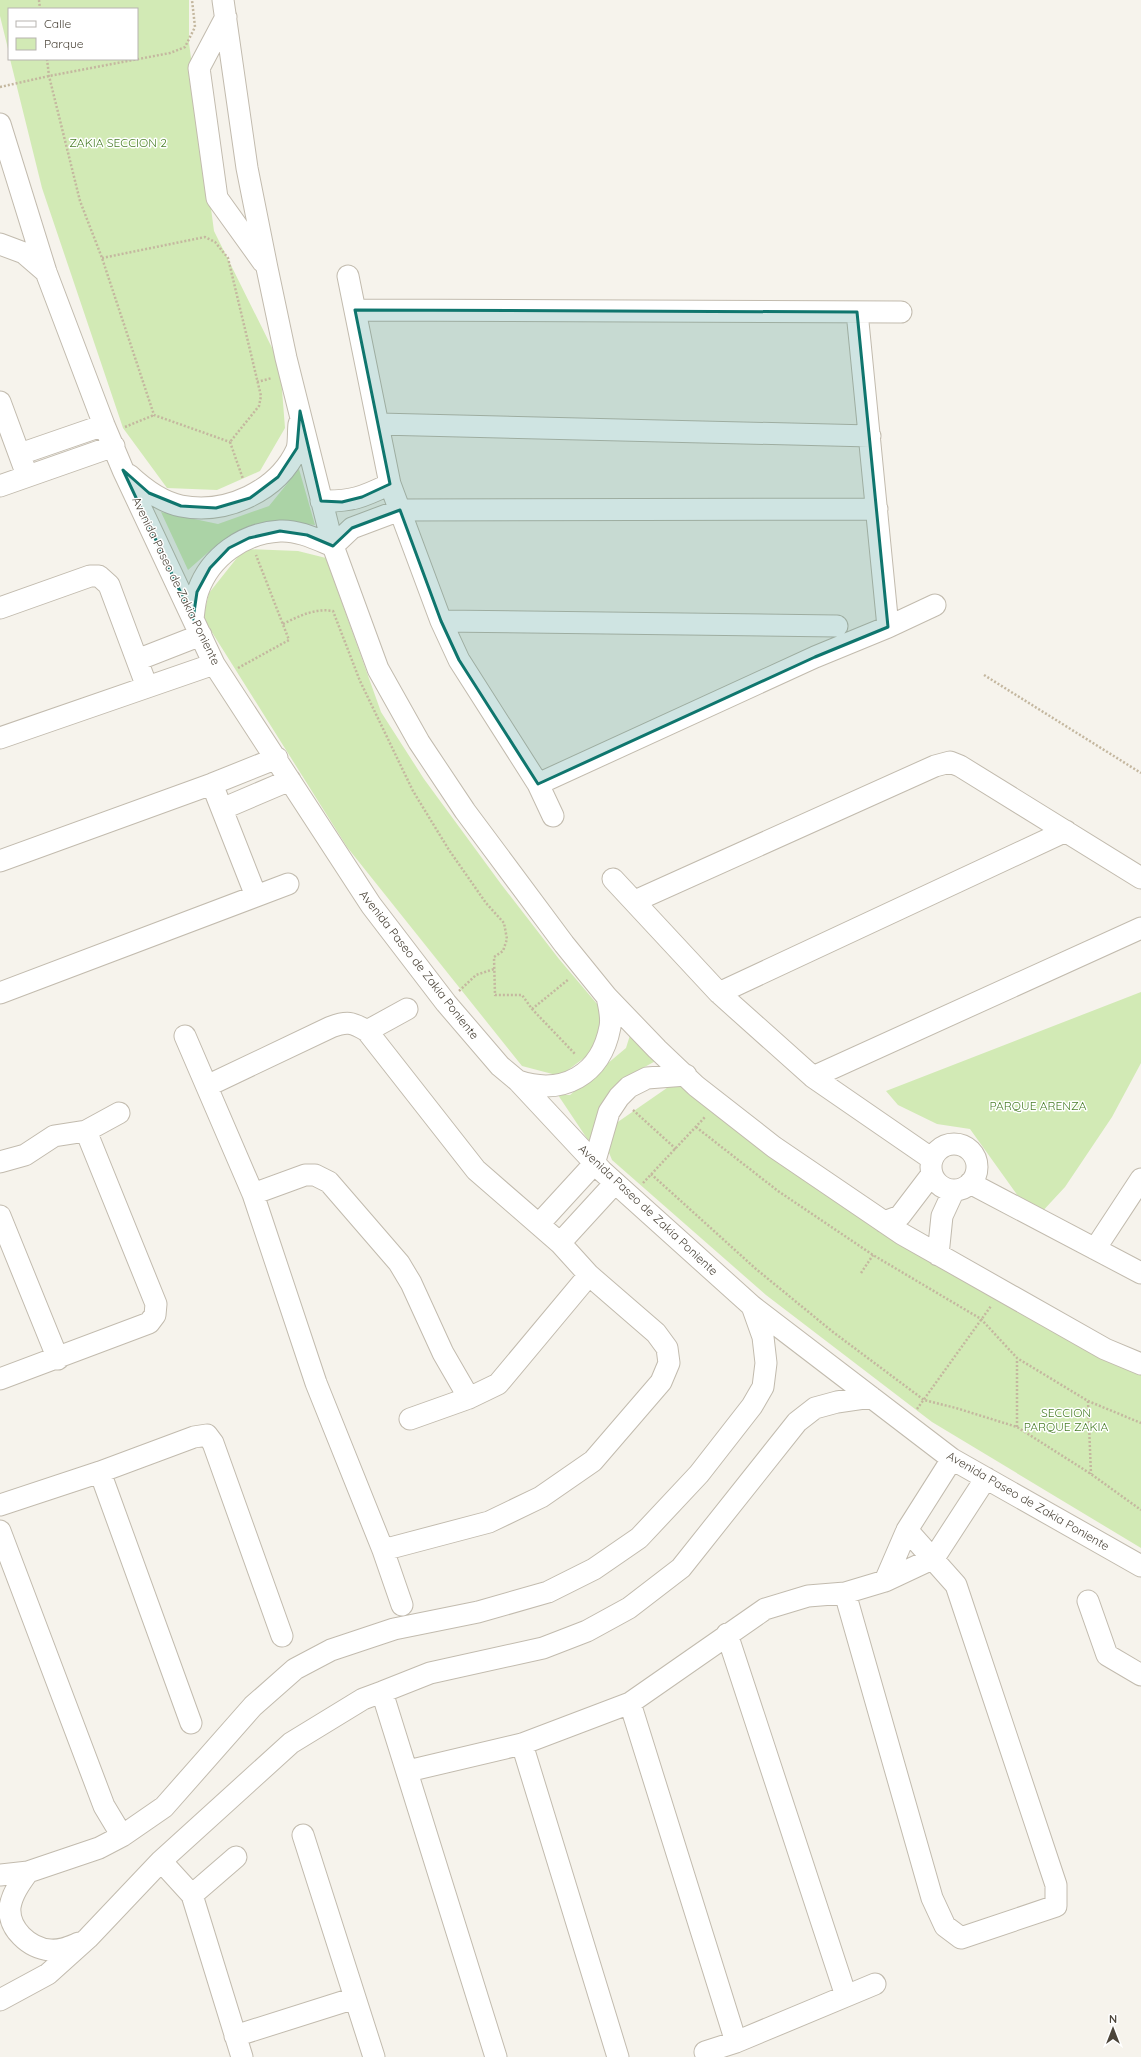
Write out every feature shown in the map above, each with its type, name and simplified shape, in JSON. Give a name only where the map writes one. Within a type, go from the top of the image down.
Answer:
[{"type":"street","points":[[225,8],[199,68],[217,198],[267,268]]},
{"type":"street","points":[[225,8],[247,168],[267,268],[321,501],[333,546],[378,669],[419,742],[465,811],[564,944],[607,997],[657,1049],[696,1086],[774,1147],[884,1222],[938,1255],[1106,1349],[1141,1364]]},
{"type":"street","name":"Avenida Paseo de Zakia Poniente","points":[[0,129],[13,164],[46,272],[104,424],[123,470],[214,664],[277,758],[371,905],[446,1004],[500,1066],[518,1081],[594,1164],[752,1306],[870,1398],[952,1459],[1141,1566]]},
{"type":"street","points":[[0,244],[24,253],[46,272]]},
{"type":"street","points":[[348,276],[390,484],[441,621],[459,660],[538,784],[553,816]]},
{"type":"street","points":[[355,310],[901,312]]},
{"type":"street","points":[[857,312],[888,627]]},
{"type":"street","points":[[0,402],[20,454],[27,477]]},
{"type":"street","points":[[123,470],[149,493],[181,506],[216,508],[250,498],[278,477],[297,448],[300,411]]},
{"type":"street","points":[[20,454],[104,424]]},
{"type":"street","points":[[379,424],[870,436]]},
{"type":"street","points":[[0,486],[114,446]]},
{"type":"street","points":[[321,501],[342,502],[362,497],[390,484]]},
{"type":"street","points":[[333,546],[352,528],[400,510],[877,509]]},
{"type":"street","points":[[137,660],[197,627],[197,592],[210,568],[229,548],[249,538],[280,531],[307,535],[333,546]]},
{"type":"street","points":[[0,608],[90,576],[99,576],[109,585],[147,687]]},
{"type":"street","points":[[538,784],[815,657],[888,627],[935,605]]},
{"type":"street","points":[[441,621],[837,626]]},
{"type":"street","points":[[813,626],[815,657]]},
{"type":"street","points":[[0,738],[214,664]]},
{"type":"street","points":[[0,861],[212,784],[277,758]]},
{"type":"street","points":[[635,901],[935,766],[950,762],[960,766],[1141,878]]},
{"type":"street","points":[[222,809],[290,780]]},
{"type":"street","points":[[212,784],[256,896]]},
{"type":"street","points":[[719,993],[1066,831]]},
{"type":"street","points":[[613,878],[719,993],[813,1077],[932,1166],[937,1182],[944,1188],[962,1186],[1095,1249],[1141,1273]]},
{"type":"street","points":[[0,993],[288,884]]},
{"type":"street","points":[[813,1077],[1141,928]]},
{"type":"street","points":[[518,1081],[535,1086],[545,1086],[574,1080],[590,1070],[603,1050],[610,1026],[607,997]]},
{"type":"street","points":[[367,1031],[407,1009]]},
{"type":"street","points":[[207,1086],[343,1023],[355,1024],[367,1031],[476,1170],[560,1243],[589,1275],[656,1333],[667,1348],[669,1363],[661,1382],[593,1461],[541,1497],[489,1522],[383,1550]]},
{"type":"street","points":[[185,1036],[253,1194],[316,1383],[383,1550],[402,1605]]},
{"type":"street","points":[[539,1224],[594,1164],[605,1123],[619,1097],[629,1087],[647,1078],[686,1075]]},
{"type":"street","points":[[0,1162],[25,1155],[54,1136],[86,1131],[119,1113]]},
{"type":"street","points":[[0,1379],[58,1359],[149,1322],[156,1315],[156,1304],[86,1131]]},
{"type":"street","points":[[884,1222],[900,1216],[932,1166],[937,1151],[944,1146],[953,1144],[966,1147],[975,1157],[977,1166],[976,1175],[962,1186],[942,1216],[938,1255]]},
{"type":"street","points":[[253,1194],[305,1175],[315,1175],[329,1182],[399,1263],[411,1283],[443,1353],[469,1398]]},
{"type":"street","points":[[1095,1249],[1141,1178]]},
{"type":"street","points":[[560,1243],[622,1189]]},
{"type":"street","points":[[0,1216],[58,1359]]},
{"type":"street","points":[[410,1419],[469,1398],[498,1384],[589,1275]]},
{"type":"street","points":[[0,1875],[28,1872],[99,1848],[122,1836],[164,1807],[253,1706],[295,1669],[332,1650],[394,1629],[478,1612],[548,1592],[594,1569],[639,1538],[699,1474],[752,1406],[763,1387],[766,1363],[763,1337],[752,1306]]},
{"type":"street","points":[[0,2000],[48,1974],[88,1938],[161,1861],[291,1743],[363,1699],[430,1673],[543,1648],[587,1631],[629,1608],[681,1568],[797,1422],[815,1408],[837,1402],[870,1398]]},
{"type":"street","points":[[0,1505],[100,1472],[194,1437],[207,1436],[213,1443],[282,1636]]},
{"type":"street","points":[[885,1581],[907,1530],[952,1459]]},
{"type":"street","points":[[100,1472],[191,1723]]},
{"type":"street","points":[[408,1771],[522,1744],[630,1703],[765,1609],[808,1596],[845,1593],[885,1581],[934,1558],[986,1478]]},
{"type":"street","points":[[845,1593],[932,1898],[945,1926],[961,1938],[1056,1906],[1056,1885],[956,1585],[934,1558],[907,1530]]},
{"type":"street","points":[[0,1532],[104,1806],[122,1836]]},
{"type":"street","points":[[1088,1601],[1107,1655],[1141,1675]]},
{"type":"street","points":[[727,1634],[846,1996]]},
{"type":"street","points":[[382,1692],[408,1771],[496,2057]]},
{"type":"street","points":[[630,1703],[736,2042]]},
{"type":"street","points":[[522,1744],[618,2057]]},
{"type":"street","points":[[303,1836],[374,2057]]},
{"type":"street","points":[[192,1895],[236,1857]]},
{"type":"street","points":[[161,1861],[192,1895],[242,2057]]},
{"type":"street","points":[[28,1872],[16,1889],[10,1908],[12,1924],[20,1937],[49,1950],[64,1949],[88,1938]]},
{"type":"street","points":[[705,2052],[736,2042],[875,1984]]},
{"type":"street","points":[[235,2036],[355,1998]]},
{"type":"path","points":[[138,59],[170,53],[185,47],[195,27],[192,0]]},
{"type":"path","points":[[47,60],[49,76],[80,201],[102,258],[154,414]]},
{"type":"path","points":[[0,87],[133,60]]},
{"type":"path","points":[[102,258],[205,237],[215,242],[228,258],[261,396],[259,406],[230,442]]},
{"type":"path","points":[[130,424],[154,414],[230,442]]},
{"type":"path","points":[[230,442],[250,498]]},
{"type":"path","points":[[248,662],[289,640],[249,538]]},
{"type":"path","points":[[283,624],[305,614],[323,609],[333,611],[360,681],[413,791],[449,850],[486,903],[504,923],[507,939],[503,951],[494,957],[495,995],[522,995],[532,1009],[590,1070]]},
{"type":"path","points":[[984,675],[1141,773]]},
{"type":"path","points":[[532,1009],[583,968]]},
{"type":"path","points":[[446,1004],[476,975],[494,969]]},
{"type":"path","points":[[619,1097],[676,1149]]},
{"type":"path","points":[[622,1189],[651,1174],[718,1103]]},
{"type":"path","points":[[696,1127],[778,1191],[873,1255],[981,1319],[1017,1358],[1088,1401],[1141,1423]]},
{"type":"path","points":[[651,1174],[756,1269],[833,1332],[924,1400],[956,1408],[1017,1427],[1091,1474],[1141,1510]]},
{"type":"path","points":[[861,1273],[873,1255]]},
{"type":"path","points":[[905,1423],[924,1400],[1002,1290]]},
{"type":"path","points":[[1017,1358],[1017,1427]]},
{"type":"path","points":[[1088,1401],[1091,1474]]},
{"type":"highlighted area","points":[[355,310],[857,312],[888,627],[815,657],[538,784],[459,660],[441,621],[400,510],[352,528],[333,546],[307,535],[280,531],[249,538],[229,548],[210,568],[197,592],[193,619],[123,470],[149,493],[181,506],[216,508],[250,498],[278,477],[297,448],[300,411],[321,501],[342,502],[362,497],[390,484]]},
{"type":"green space","name":"ZAKIA SECCION 2","points":[[0,0],[189,0],[189,43],[214,231],[280,364],[285,428],[260,471],[217,490],[167,488],[123,428],[42,188],[10,60],[138,60],[138,8],[8,8],[8,49],[0,16]]},
{"type":"green space","points":[[299,469],[315,525],[277,521],[236,533],[213,548],[188,570],[161,512],[218,524],[269,506]]},
{"type":"green space","points":[[244,549],[298,551],[326,558],[381,712],[424,779],[501,884],[559,959],[603,1011],[596,1049],[560,1076],[522,1066],[347,847],[203,618],[209,593]]},
{"type":"green space","name":"PARQUE ARENZA","points":[[1141,992],[1141,1063],[1112,1117],[1065,1187],[1039,1215],[1028,1210],[970,1129],[937,1124],[898,1105],[886,1091]]},
{"type":"green space","points":[[631,1032],[663,1057],[639,1070],[598,1155],[558,1095],[570,1095],[626,1048]]},
{"type":"green space","name":"SECCION PARQUE ZAKIA","points":[[677,1081],[862,1215],[1106,1361],[1141,1375],[1141,1548],[932,1422],[766,1295],[612,1160],[605,1143],[612,1126]]}]
